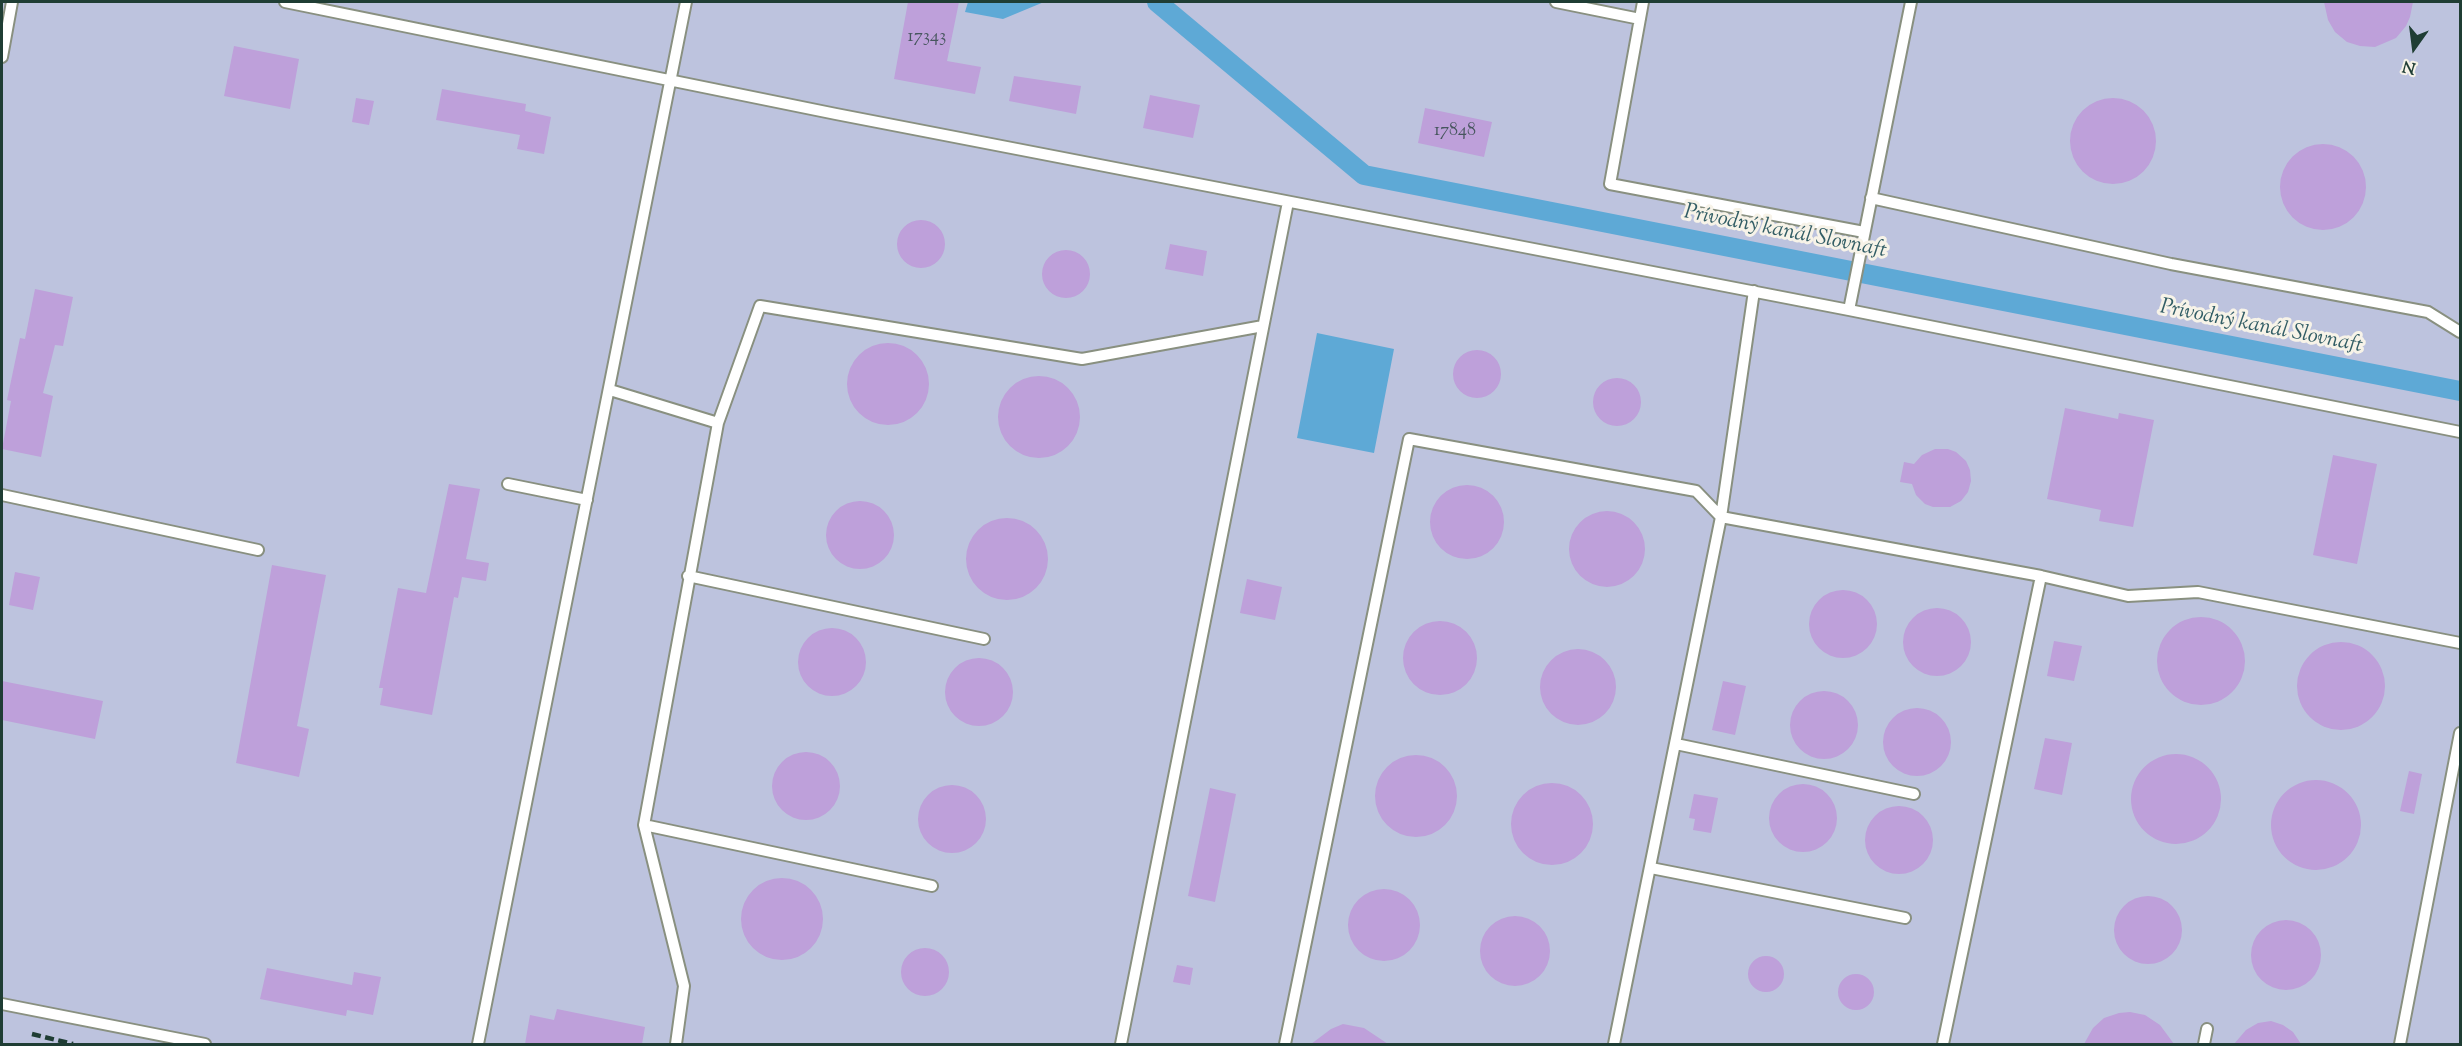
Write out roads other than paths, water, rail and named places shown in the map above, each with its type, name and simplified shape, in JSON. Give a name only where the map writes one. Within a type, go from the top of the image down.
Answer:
[{"type":"lane","points":[[2,57],[12,2]]},
{"type":"lane","points":[[285,2],[671,81],[1754,291],[2460,432]]},
{"type":"lane","points":[[478,1044],[686,2]]},
{"type":"lane","points":[[1556,2],[1640,19]]},
{"type":"lane","points":[[1643,2],[1610,183],[1864,232]]},
{"type":"lane","points":[[1848,310],[1911,2]]},
{"type":"lane","points":[[1871,198],[2171,264],[2428,312],[2460,332]]},
{"type":"lane","points":[[1121,1044],[1288,202]]},
{"type":"lane","points":[[1614,1044],[1721,517],[1754,291]]},
{"type":"lane","points":[[676,1044],[684,986],[644,825],[688,576],[718,423],[760,306],[1082,359],[1263,326]]},
{"type":"lane","points":[[610,390],[718,423]]},
{"type":"lane","points":[[1285,1044],[1409,440],[1696,491],[1721,517],[2041,576],[2128,596],[2198,592],[2460,643]]},
{"type":"lane","points":[[508,484],[587,500]]},
{"type":"lane","points":[[2,495],[258,550]]},
{"type":"lane","points":[[688,576],[984,639]]},
{"type":"lane","points":[[1943,1044],[2041,576]]},
{"type":"lane","points":[[2400,1044],[2460,733]]},
{"type":"lane","points":[[1676,744],[1914,794]]},
{"type":"lane","points":[[644,825],[932,886]]},
{"type":"lane","points":[[1651,867],[1905,918]]},
{"type":"lane","points":[[2,1004],[205,1044]]},
{"type":"lane","points":[[2204,1044],[2206,1029]]},
{"type":"water","points":[[968,2],[1044,2],[1003,19],[965,12]]},
{"type":"water","points":[[1317,333],[1394,349],[1374,453],[1297,438]]},
{"type":"waterway","name":"Prívodný kanál Slovnaft","points":[[1157,2],[1364,175],[2460,391]]},
{"type":"railway","points":[[32,1034],[73,1044]]}]
